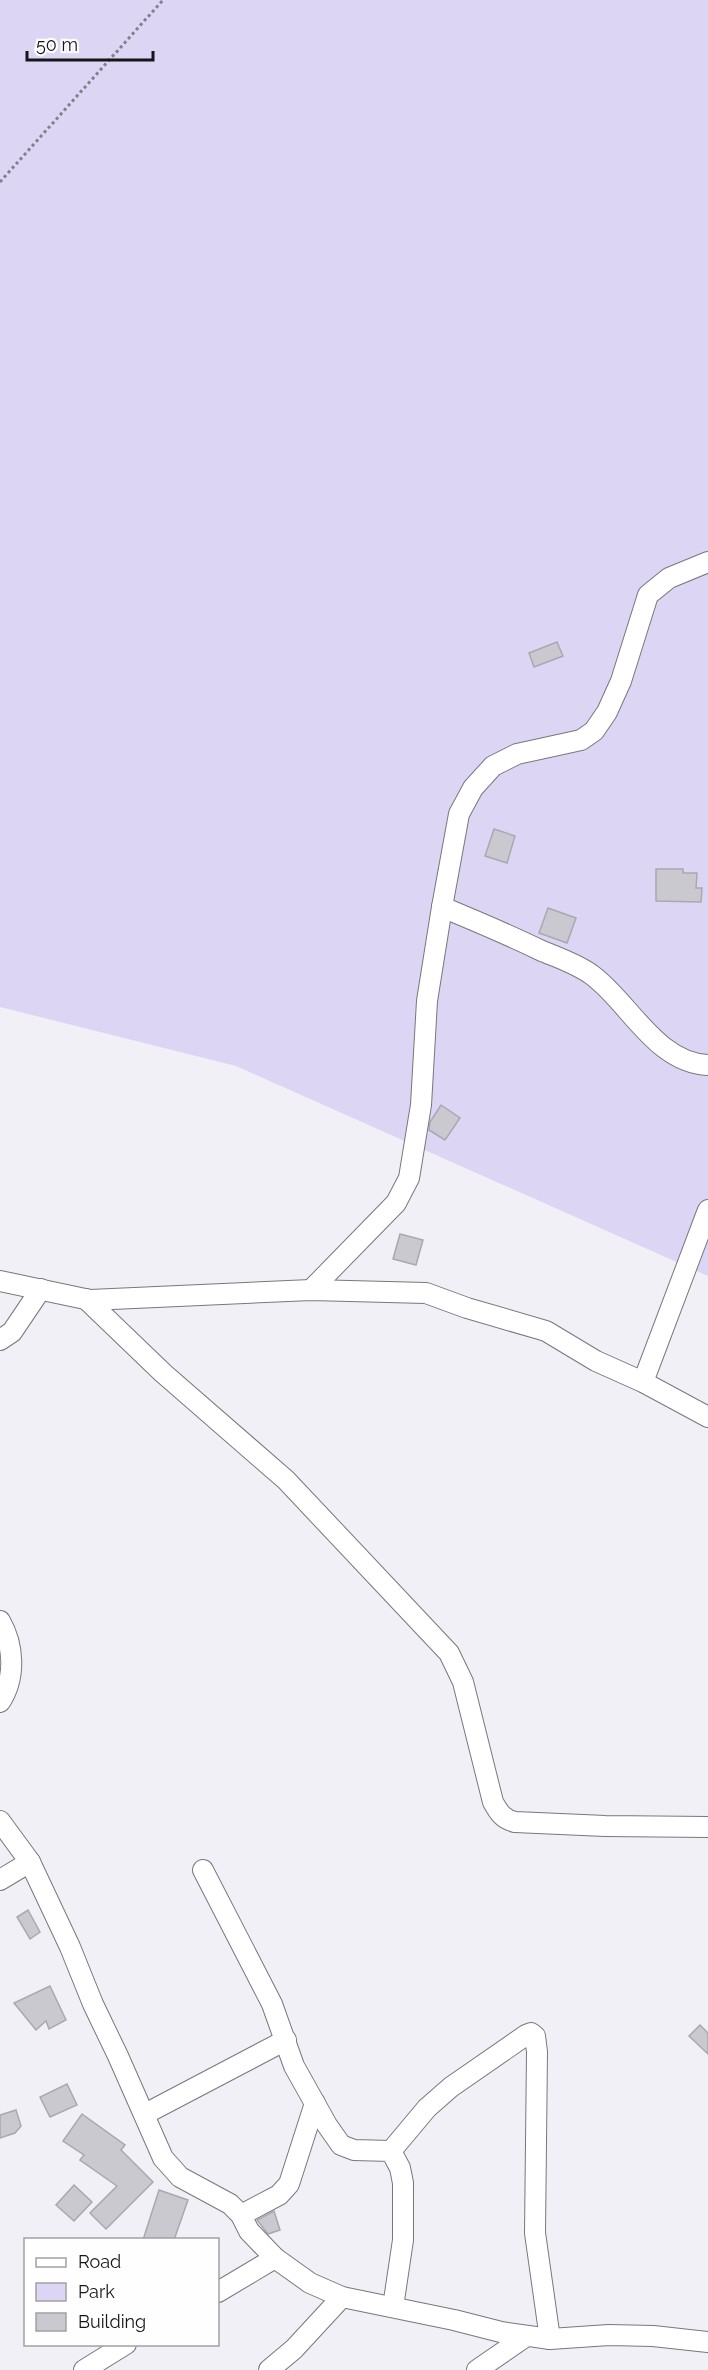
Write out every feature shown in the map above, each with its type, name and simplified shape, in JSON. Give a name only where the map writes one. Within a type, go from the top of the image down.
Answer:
[{"type":"street","points":[[311,1290],[396,1203],[409,1178],[421,1106],[427,1001],[442,907],[459,814],[472,788],[493,766],[517,754],[580,740],[594,732],[608,712],[621,681],[648,595],[669,578],[708,562]]},
{"type":"street","points":[[442,907],[586,972],[668,1050],[684,1060],[708,1065]]},
{"type":"street","points":[[643,1382],[708,1210]]},
{"type":"street","points":[[0,1281],[86,1299],[311,1290],[426,1293],[467,1308],[546,1331],[596,1361],[643,1382],[708,1417]]},
{"type":"street","points":[[0,1343],[12,1332],[41,1289]]},
{"type":"street","points":[[86,1299],[163,1373],[286,1480],[449,1653],[463,1682],[493,1802],[498,1812],[506,1820],[605,1826],[708,1827]]},
{"type":"street","points":[[0,1621],[5,1630],[11,1654],[11,1674],[6,1693],[0,1702]]},
{"type":"street","points":[[0,1821],[30,1862],[163,2158],[180,2177],[230,2204],[241,2215],[249,2231],[275,2258],[310,2283],[342,2297],[525,2337],[550,2339],[620,2336],[708,2342]]},
{"type":"street","points":[[0,1880],[30,1862]]},
{"type":"street","points":[[203,1870],[272,2004],[294,2066],[341,2145],[354,2150],[391,2151]]},
{"type":"street","points":[[391,2151],[427,2108],[452,2087],[526,2034],[531,2033],[535,2036],[537,2052],[535,2233],[550,2339]]},
{"type":"street","points":[[145,2114],[286,2040]]},
{"type":"street","points":[[241,2215],[272,2199],[289,2184],[315,2103]]},
{"type":"street","points":[[391,2151],[400,2168],[403,2183],[402,2240],[393,2307]]},
{"type":"street","points":[[219,2291],[275,2258]]},
{"type":"street","points":[[269,2370],[294,2349],[342,2297]]},
{"type":"street","points":[[477,2370],[525,2337]]},
{"type":"street","points":[[84,2370],[123,2346]]},
{"type":"path","points":[[0,182],[163,0]]},
{"type":"green space","points":[[0,0],[708,0],[708,1276],[236,1066],[0,1007]]},
{"type":"building","points":[[557,642],[563,656],[534,667],[529,653]]},
{"type":"building","points":[[494,829],[515,836],[507,863],[485,856]]},
{"type":"building","points":[[656,869],[683,869],[683,873],[697,873],[696,888],[702,888],[701,902],[656,901]]},
{"type":"building","points":[[548,908],[576,918],[567,943],[539,933]]},
{"type":"building","points":[[441,1105],[460,1118],[445,1140],[429,1130],[430,1122]]},
{"type":"building","points":[[400,1234],[423,1240],[416,1265],[393,1259]]},
{"type":"building","points":[[28,1910],[40,1932],[30,1939],[17,1917]]},
{"type":"building","points":[[50,1986],[66,2020],[49,2029],[46,2021],[36,2030],[14,2003]]},
{"type":"building","points":[[700,2025],[708,2033],[708,2054],[689,2036]]},
{"type":"building","points":[[67,2084],[77,2105],[50,2117],[40,2097]]},
{"type":"building","points":[[16,2110],[21,2126],[15,2133],[0,2138],[0,2115]]},
{"type":"building","points":[[82,2114],[125,2145],[121,2150],[153,2182],[106,2229],[90,2213],[117,2186],[80,2160],[84,2155],[63,2141]]},
{"type":"building","points":[[74,2185],[92,2202],[74,2221],[56,2205]]},
{"type":"building","points":[[159,2190],[188,2200],[175,2238],[144,2238]]},
{"type":"building","points":[[274,2211],[280,2230],[268,2234],[257,2220]]}]
